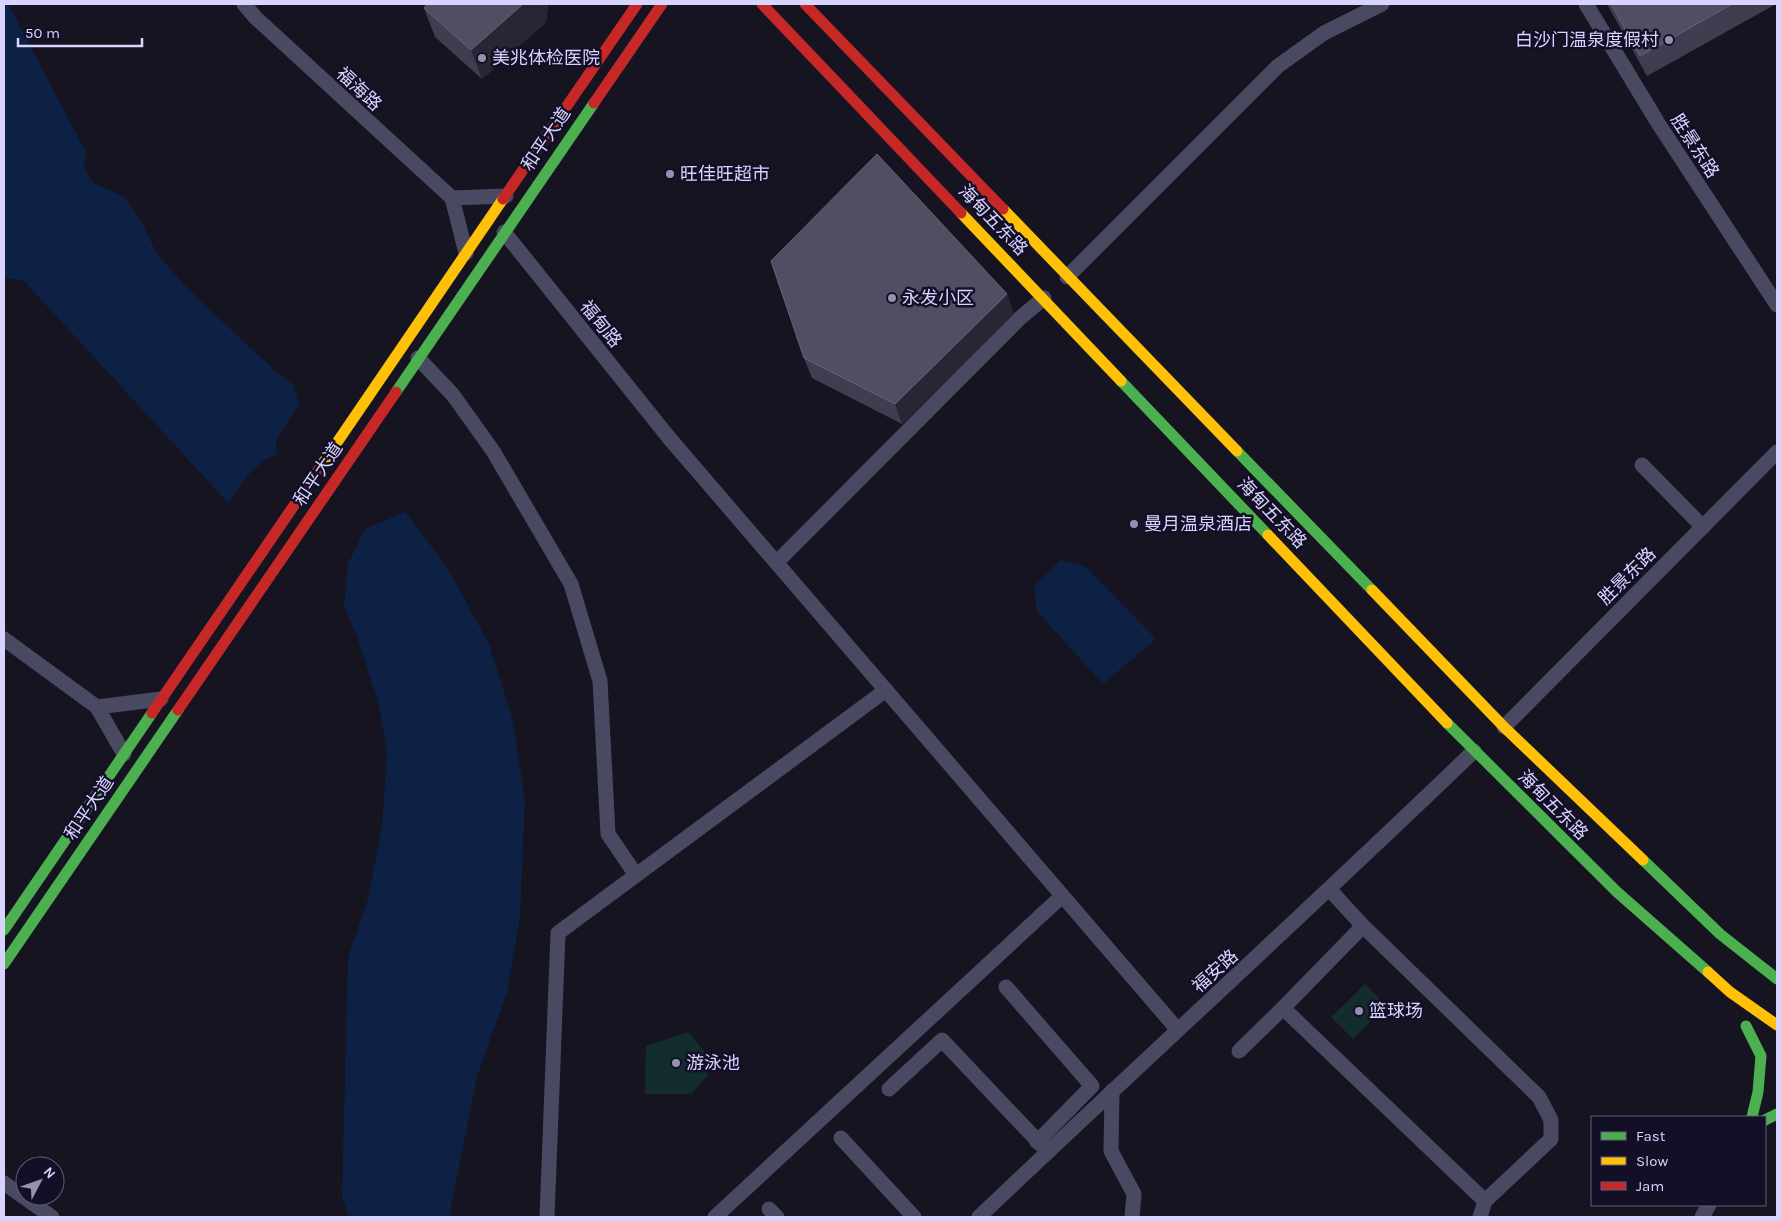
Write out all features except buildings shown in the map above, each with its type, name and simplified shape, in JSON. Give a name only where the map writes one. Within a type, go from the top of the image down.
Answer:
[{"type":"main road","name":"和平大道","points":[[4,930],[637,4]]},
{"type":"main road","name":"和平大道","points":[[4,964],[662,4]]},
{"type":"main road","name":"海甸五东路","points":[[762,4],[1474,751],[1617,892],[1730,992],[1777,1025]]},
{"type":"main road","name":"海甸五东路","points":[[805,4],[1504,727],[1720,934],[1777,979]]},
{"type":"main road","points":[[1720,934],[1777,966]]},
{"type":"main road","points":[[1730,992],[1761,1056],[1758,1092],[1752,1116]]},
{"type":"main road","points":[[1746,1026],[1771,1052]]},
{"type":"street","name":"福海路","points":[[244,4],[256,18],[452,198]]},
{"type":"street","points":[[1067,277],[1278,66],[1324,34],[1382,4]]},
{"type":"street","name":"胜景东路","points":[[1586,4],[1658,123],[1777,305]]},
{"type":"street","points":[[466,253],[452,198],[506,196]]},
{"type":"street","name":"福甸路","points":[[504,232],[670,439],[778,562],[1177,1030]]},
{"type":"street","points":[[778,562],[1020,318],[1044,298]]},
{"type":"street","points":[[418,358],[454,395],[493,451],[571,584],[600,681],[608,834],[636,876]]},
{"type":"street","name":"胜景东路","points":[[1504,727],[1777,452]]},
{"type":"street","points":[[1642,465],[1703,526]]},
{"type":"street","points":[[4,639],[97,707],[124,754]]},
{"type":"street","points":[[547,1217],[558,933],[886,690]]},
{"type":"street","points":[[97,707],[162,700]]},
{"type":"street","name":"福安路","points":[[979,1217],[1042,1147],[1112,1091],[1330,890],[1474,751]]},
{"type":"street","points":[[1330,890],[1363,926],[1539,1097],[1551,1120],[1551,1139],[1485,1201],[1480,1217]]},
{"type":"street","points":[[715,1217],[1062,896]]},
{"type":"street","points":[[1239,1051],[1284,1008],[1363,926]]},
{"type":"street","points":[[889,1089],[942,1040],[1042,1147],[1092,1086],[1006,987]]},
{"type":"street","points":[[1284,1008],[1485,1201]]},
{"type":"street","points":[[1112,1091],[1111,1152],[1134,1194],[1132,1217]]},
{"type":"street","points":[[841,1138],[914,1217]]},
{"type":"street","points":[[4,1183],[52,1217]]},
{"type":"street","points":[[1702,1217],[1708,1206]]},
{"type":"green space","name":"篮球场","points":[[1365,984],[1386,1005],[1353,1039],[1331,1017]]},
{"type":"green space","name":"游泳池","points":[[688,1032],[705,1052],[708,1075],[691,1094],[645,1094],[646,1046]]},
{"type":"water","points":[[4,4],[8,4],[86,152],[84,168],[93,183],[124,196],[140,219],[157,254],[188,289],[273,369],[293,384],[299,404],[276,440],[276,454],[260,463],[254,469],[243,481],[229,504],[24,281],[4,278]]},
{"type":"water","points":[[405,512],[447,567],[489,644],[512,717],[525,799],[520,917],[507,992],[477,1077],[449,1217],[349,1217],[342,1196],[348,957],[368,899],[382,826],[387,752],[378,701],[357,637],[344,605],[348,564],[365,529]]},
{"type":"water","points":[[1060,560],[1086,567],[1156,639],[1103,684],[1037,611],[1034,587]]},
{"type":"traffic: fast","points":[[396,392],[594,103]]},
{"type":"traffic: fast","points":[[1121,381],[1268,535]]},
{"type":"traffic: fast","points":[[1237,451],[1372,590]]},
{"type":"traffic: fast","points":[[4,964],[178,710]]},
{"type":"traffic: fast","points":[[4,930],[152,713]]},
{"type":"traffic: fast","points":[[1447,723],[1617,892],[1708,972]]},
{"type":"traffic: fast","points":[[1643,860],[1720,934],[1777,979]]},
{"type":"traffic: fast","points":[[1746,1026],[1761,1056],[1758,1092],[1752,1116]]},
{"type":"traffic: fast","points":[[1766,1120],[1777,1114]]},
{"type":"traffic: slow","points":[[321,466],[503,199]]},
{"type":"traffic: slow","points":[[1003,209],[1237,451]]},
{"type":"traffic: slow","points":[[961,213],[1121,381]]},
{"type":"traffic: slow","points":[[1268,535],[1447,723]]},
{"type":"traffic: slow","points":[[1372,590],[1504,727],[1643,860]]},
{"type":"traffic: slow","points":[[1708,972],[1730,992],[1777,1025]]},
{"type":"traffic: jam","points":[[503,199],[637,4]]},
{"type":"traffic: jam","points":[[594,103],[662,4]]},
{"type":"traffic: jam","points":[[762,4],[961,213]]},
{"type":"traffic: jam","points":[[805,4],[1003,209]]},
{"type":"traffic: jam","points":[[178,710],[396,392]]},
{"type":"traffic: jam","points":[[152,713],[321,466]]},
{"type":"place","name":"白沙门温泉度假村","points":[[1669,40]]},
{"type":"place","name":"美兆体检医院","points":[[482,58]]},
{"type":"place","name":"旺佳旺超市","points":[[670,174]]},
{"type":"place","name":"永发小区","points":[[892,298]]},
{"type":"place","name":"曼月温泉酒店","points":[[1134,524]]},
{"type":"place","name":"篮球场","points":[[1359,1011]]},
{"type":"place","name":"游泳池","points":[[676,1063]]}]
